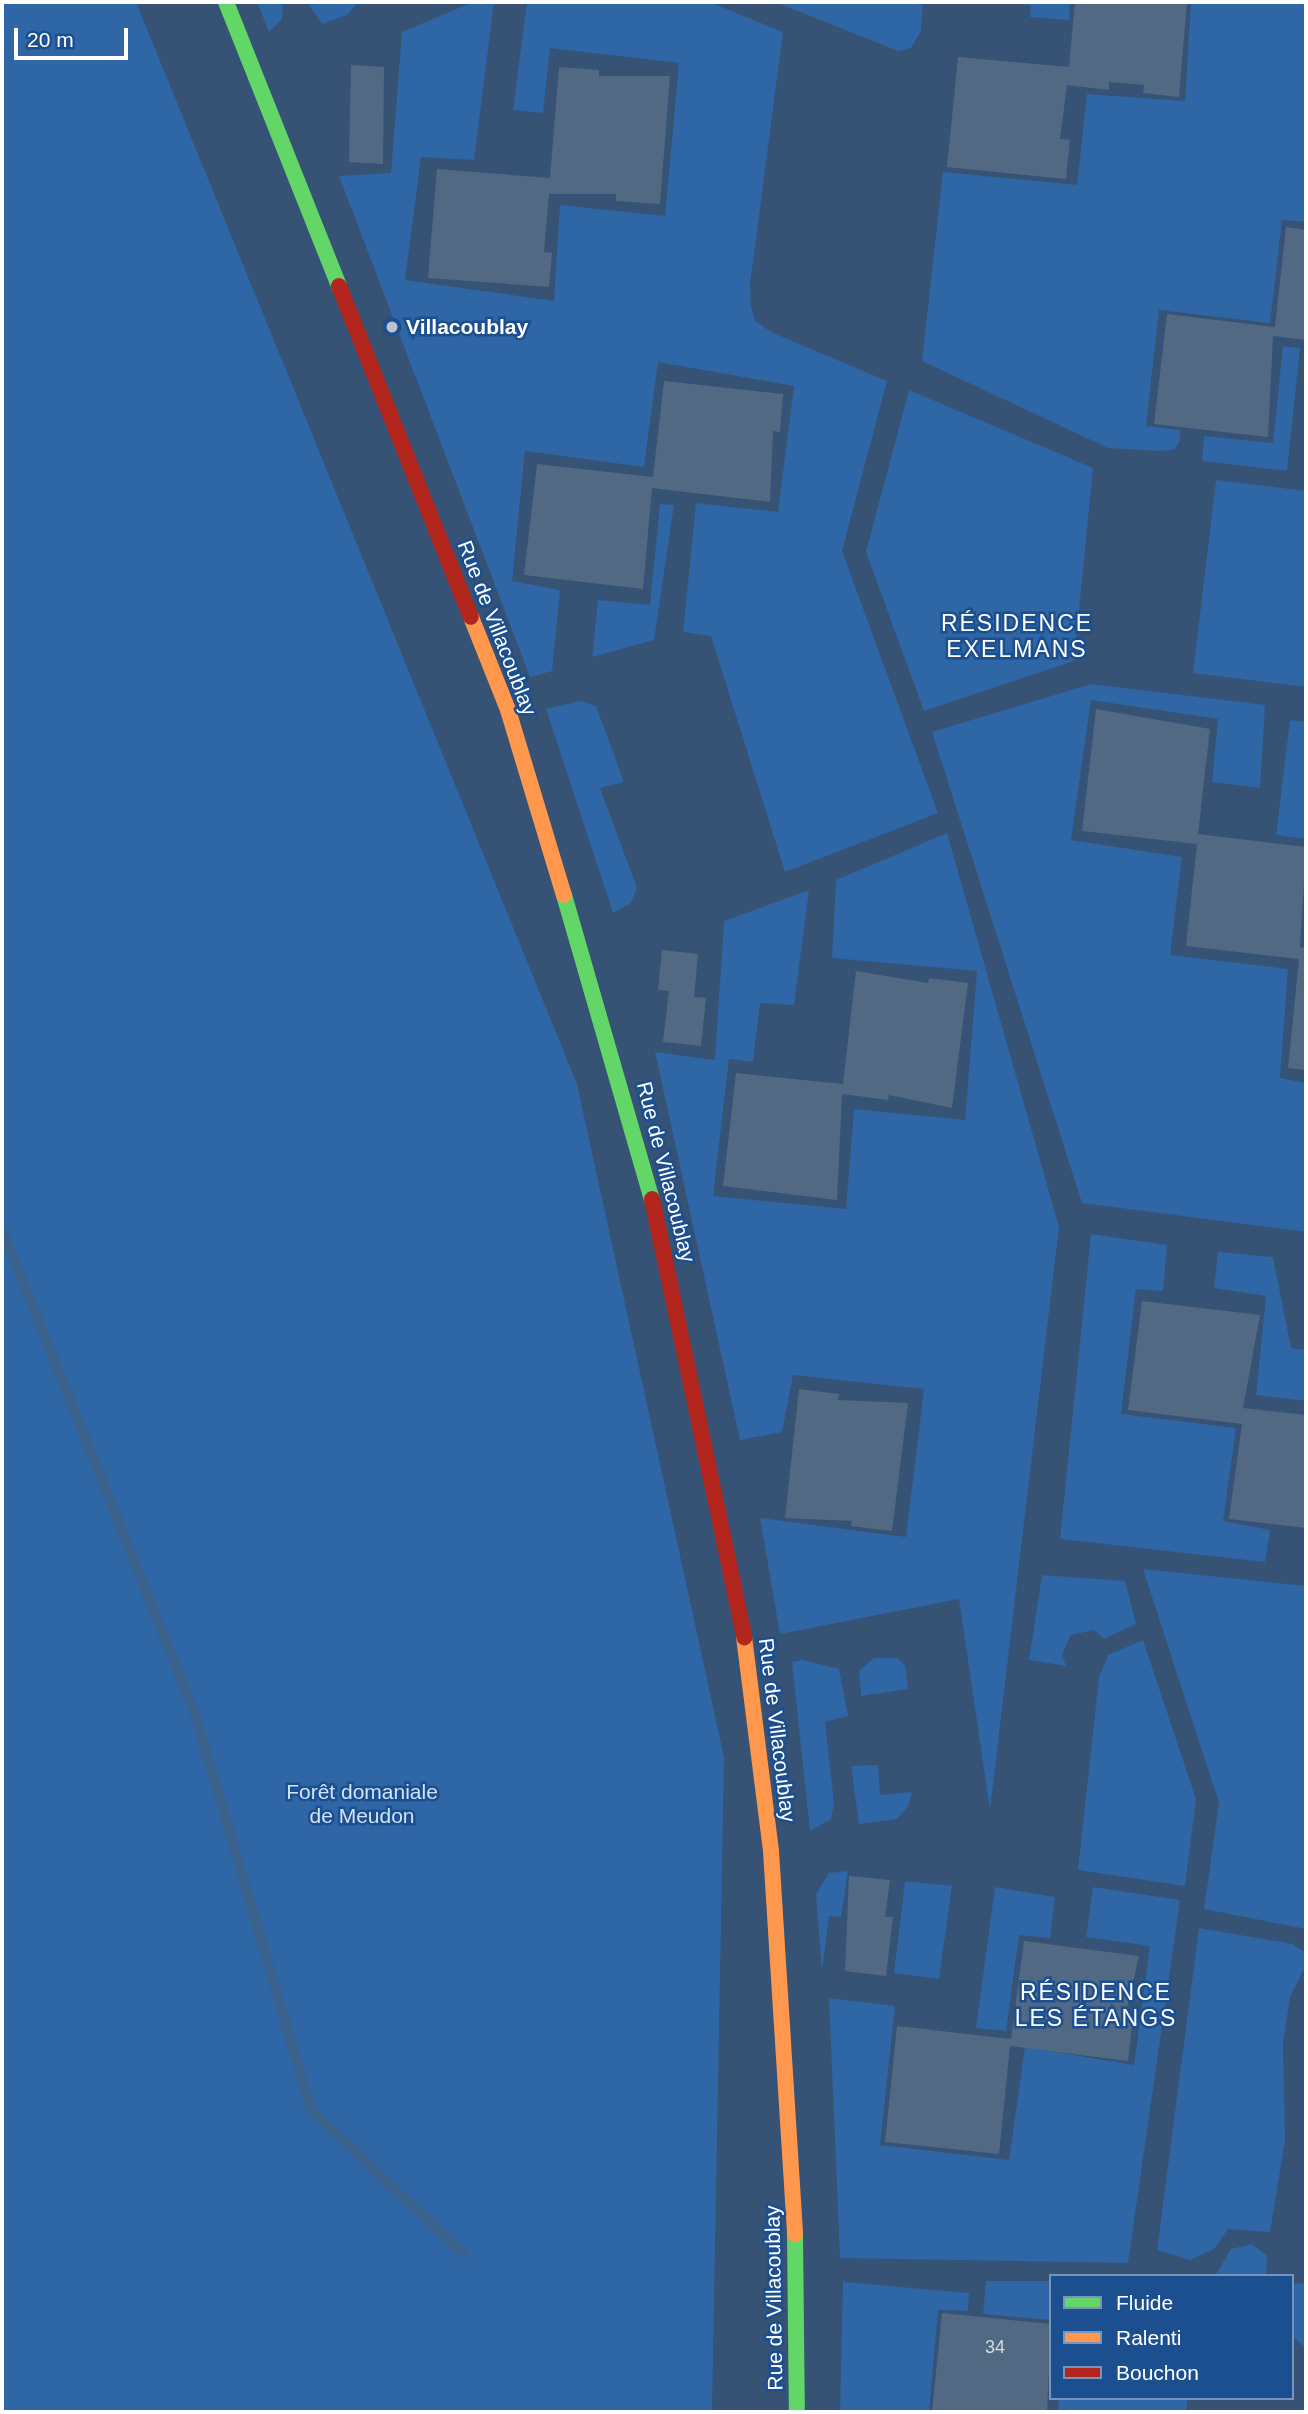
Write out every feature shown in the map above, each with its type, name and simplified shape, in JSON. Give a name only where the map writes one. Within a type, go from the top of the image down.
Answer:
[{"type":"street","name":"Rue de Villacoublay","points":[[226,2],[508,710],[583,943],[641,1149],[738,1594],[768,1825],[783,1978],[797,2270],[797,2412]]},
{"type":"green space","name":"Forêt domaniale de Meudon","points":[[2,2],[136,2],[577,1084],[724,1757],[712,2412],[2,2412]]},
{"type":"green space","points":[[257,2],[283,2],[282,19],[269,32]]},
{"type":"green space","points":[[307,2],[359,2],[347,15],[322,24]]},
{"type":"green space","points":[[473,2],[494,2],[474,160],[421,157],[405,280],[554,301],[560,205],[665,216],[679,63],[550,48],[543,113],[513,110],[527,2],[709,2],[783,32],[750,285],[751,306],[755,321],[773,333],[887,381],[842,551],[938,813],[785,872],[711,636],[683,632],[696,503],[778,512],[794,386],[658,362],[644,467],[525,451],[512,581],[560,590],[552,671],[530,677],[339,176],[391,173],[402,32]]},
{"type":"green space","points":[[775,2],[923,2],[921,31],[911,48],[898,51]]},
{"type":"green space","points":[[1016,2],[1070,2],[1069,20],[1030,17],[1031,6]]},
{"type":"green space","points":[[1191,2],[1306,2],[1306,222],[1282,220],[1270,323],[1159,310],[1146,426],[1180,430],[1180,440],[1175,449],[1160,451],[1108,448],[922,361],[943,172],[1077,185],[1087,94],[1185,101]]},
{"type":"green space","points":[[1283,346],[1300,348],[1287,471],[1202,461],[1204,436],[1273,443]]},
{"type":"green space","points":[[909,390],[1093,468],[1074,661],[924,711],[866,552]]},
{"type":"green space","points":[[1216,480],[1306,491],[1306,687],[1193,673]]},
{"type":"green space","points":[[660,504],[674,505],[654,640],[592,657],[598,600],[650,605]]},
{"type":"green space","points":[[1091,684],[1265,705],[1260,788],[1212,782],[1218,719],[1091,700],[1071,840],[1182,857],[1170,955],[1288,969],[1280,1078],[1306,1083],[1306,1232],[1082,1203],[932,732]]},
{"type":"green space","points":[[580,701],[596,706],[624,782],[600,788],[637,888],[631,903],[613,913],[546,709]]},
{"type":"green space","points":[[1290,720],[1306,722],[1306,839],[1276,835]]},
{"type":"green space","points":[[947,833],[1059,1227],[990,1810],[959,1599],[780,1634],[760,1518],[906,1537],[924,1389],[793,1375],[782,1432],[740,1440],[655,1052],[715,1060],[724,921],[809,890],[794,1005],[760,1003],[753,1062],[729,1059],[713,1196],[846,1209],[854,1109],[965,1120],[977,971],[832,958],[836,880]]},
{"type":"green space","points":[[1091,1234],[1167,1245],[1163,1291],[1136,1289],[1121,1414],[1236,1428],[1223,1521],[1270,1530],[1265,1562],[1060,1539]]},
{"type":"green space","points":[[1218,1252],[1273,1257],[1291,1348],[1306,1350],[1306,1401],[1256,1395],[1266,1296],[1214,1288]]},
{"type":"green space","points":[[1143,1569],[1306,1586],[1306,1929],[1204,1909],[1219,1803]]},
{"type":"green space","points":[[1042,1575],[1125,1581],[1136,1624],[1104,1639],[1094,1630],[1071,1635],[1062,1655],[1066,1666],[1029,1660]]},
{"type":"green space","points":[[1143,1640],[1196,1799],[1185,1886],[1078,1870],[1099,1677],[1108,1655]]},
{"type":"green space","points":[[874,1658],[897,1658],[905,1665],[908,1689],[861,1696],[859,1671]]},
{"type":"green space","points":[[802,1660],[839,1669],[848,1716],[825,1722],[834,1803],[831,1819],[810,1831],[792,1662]]},
{"type":"green space","points":[[878,1765],[880,1795],[912,1792],[909,1805],[897,1819],[859,1824],[851,1766]]},
{"type":"green space","points":[[848,1871],[841,1917],[829,1916],[822,1971],[816,1894],[829,1873]]},
{"type":"green space","points":[[905,1881],[952,1886],[939,1979],[894,1973]]},
{"type":"green space","points":[[995,1887],[1055,1897],[1050,1938],[1019,1935],[1006,2031],[976,2028]]},
{"type":"green space","points":[[1093,1887],[1180,1900],[1128,2263],[840,2258],[829,1998],[895,2006],[880,2145],[1009,2160],[1025,2047],[1134,2065],[1150,1946],[1086,1937]]},
{"type":"green space","points":[[1199,1928],[1293,1944],[1306,1953],[1306,1965],[1290,1997],[1283,2043],[1285,2140],[1270,2232],[1228,2229],[1214,2249],[1190,2260],[1157,2250]]},
{"type":"green space","points":[[1252,2244],[1267,2256],[1266,2274],[1216,2274],[1231,2249]]},
{"type":"green space","points":[[986,2281],[1049,2281],[1049,2320],[983,2314]]},
{"type":"green space","points":[[843,2282],[969,2293],[968,2311],[938,2310],[929,2412],[840,2412]]},
{"type":"green space","points":[[1294,2283],[1306,2284],[1306,2348],[1294,2338]]},
{"type":"green space","points":[[1059,2400],[1188,2400],[1186,2412],[1058,2412]]},
{"type":"building","points":[[1075,2],[1187,2],[1179,97],[1143,93],[1144,85],[1109,82],[1109,90],[1067,85],[1060,139],[1070,140],[1066,179],[947,167],[958,57],[1069,67]]},
{"type":"building","points":[[351,65],[384,67],[383,164],[349,162]]},
{"type":"building","points":[[559,67],[599,70],[599,76],[670,76],[660,204],[616,201],[616,194],[549,194],[544,252],[552,253],[549,287],[428,278],[437,169],[550,178]]},
{"type":"building","points":[[1286,227],[1306,230],[1306,340],[1273,336],[1268,437],[1154,424],[1167,314],[1275,327]]},
{"type":"building","points":[[664,381],[783,394],[780,432],[773,431],[770,502],[652,488],[643,589],[524,575],[537,464],[653,477]]},
{"type":"building","points":[[1096,709],[1210,729],[1198,834],[1306,847],[1300,947],[1306,948],[1306,1070],[1288,1068],[1299,959],[1186,946],[1197,844],[1082,831]]},
{"type":"building","points":[[662,950],[698,954],[694,997],[706,998],[701,1046],[663,1042],[669,991],[658,990]]},
{"type":"building","points":[[856,971],[928,983],[929,978],[968,983],[952,1108],[889,1095],[888,1100],[842,1094],[837,1200],[723,1186],[736,1073],[843,1084]]},
{"type":"building","points":[[1142,1301],[1260,1315],[1243,1408],[1306,1415],[1306,1528],[1229,1519],[1242,1424],[1128,1410]]},
{"type":"building","points":[[799,1389],[839,1394],[838,1400],[908,1403],[892,1531],[851,1526],[852,1521],[785,1518]]},
{"type":"building","points":[[849,1876],[890,1880],[885,1917],[893,1917],[886,1976],[845,1971]]},
{"type":"building","points":[[1024,1941],[1139,1956],[1125,2017],[1133,2017],[1128,2061],[1010,2046],[999,2154],[885,2142],[897,2026],[1011,2039]]},
{"type":"building","points":[[942,2313],[1049,2324],[1047,2412],[932,2412]]},
{"type":"waterway","points":[[2,1229],[196,1717],[311,2110],[464,2254]]},
{"type":"traffic: fast","points":[[226,2],[339,286]]},
{"type":"traffic: fast","points":[[564,895],[652,1199]]},
{"type":"traffic: fast","points":[[795,2234],[797,2412]]},
{"type":"traffic: slow","points":[[471,617],[508,710],[564,895]]},
{"type":"traffic: slow","points":[[744,1637],[771,1851],[795,2234]]},
{"type":"traffic: jam","points":[[339,286],[471,617]]},
{"type":"traffic: jam","points":[[652,1199],[744,1637]]},
{"type":"place","name":"Villacoublay","points":[[392,327]]},
{"type":"district","name":"RÉSIDENCE EXELMANS","points":[[1017,636]]},
{"type":"district","name":"RÉSIDENCE LES ÉTANGS","points":[[1096,2005]]}]
